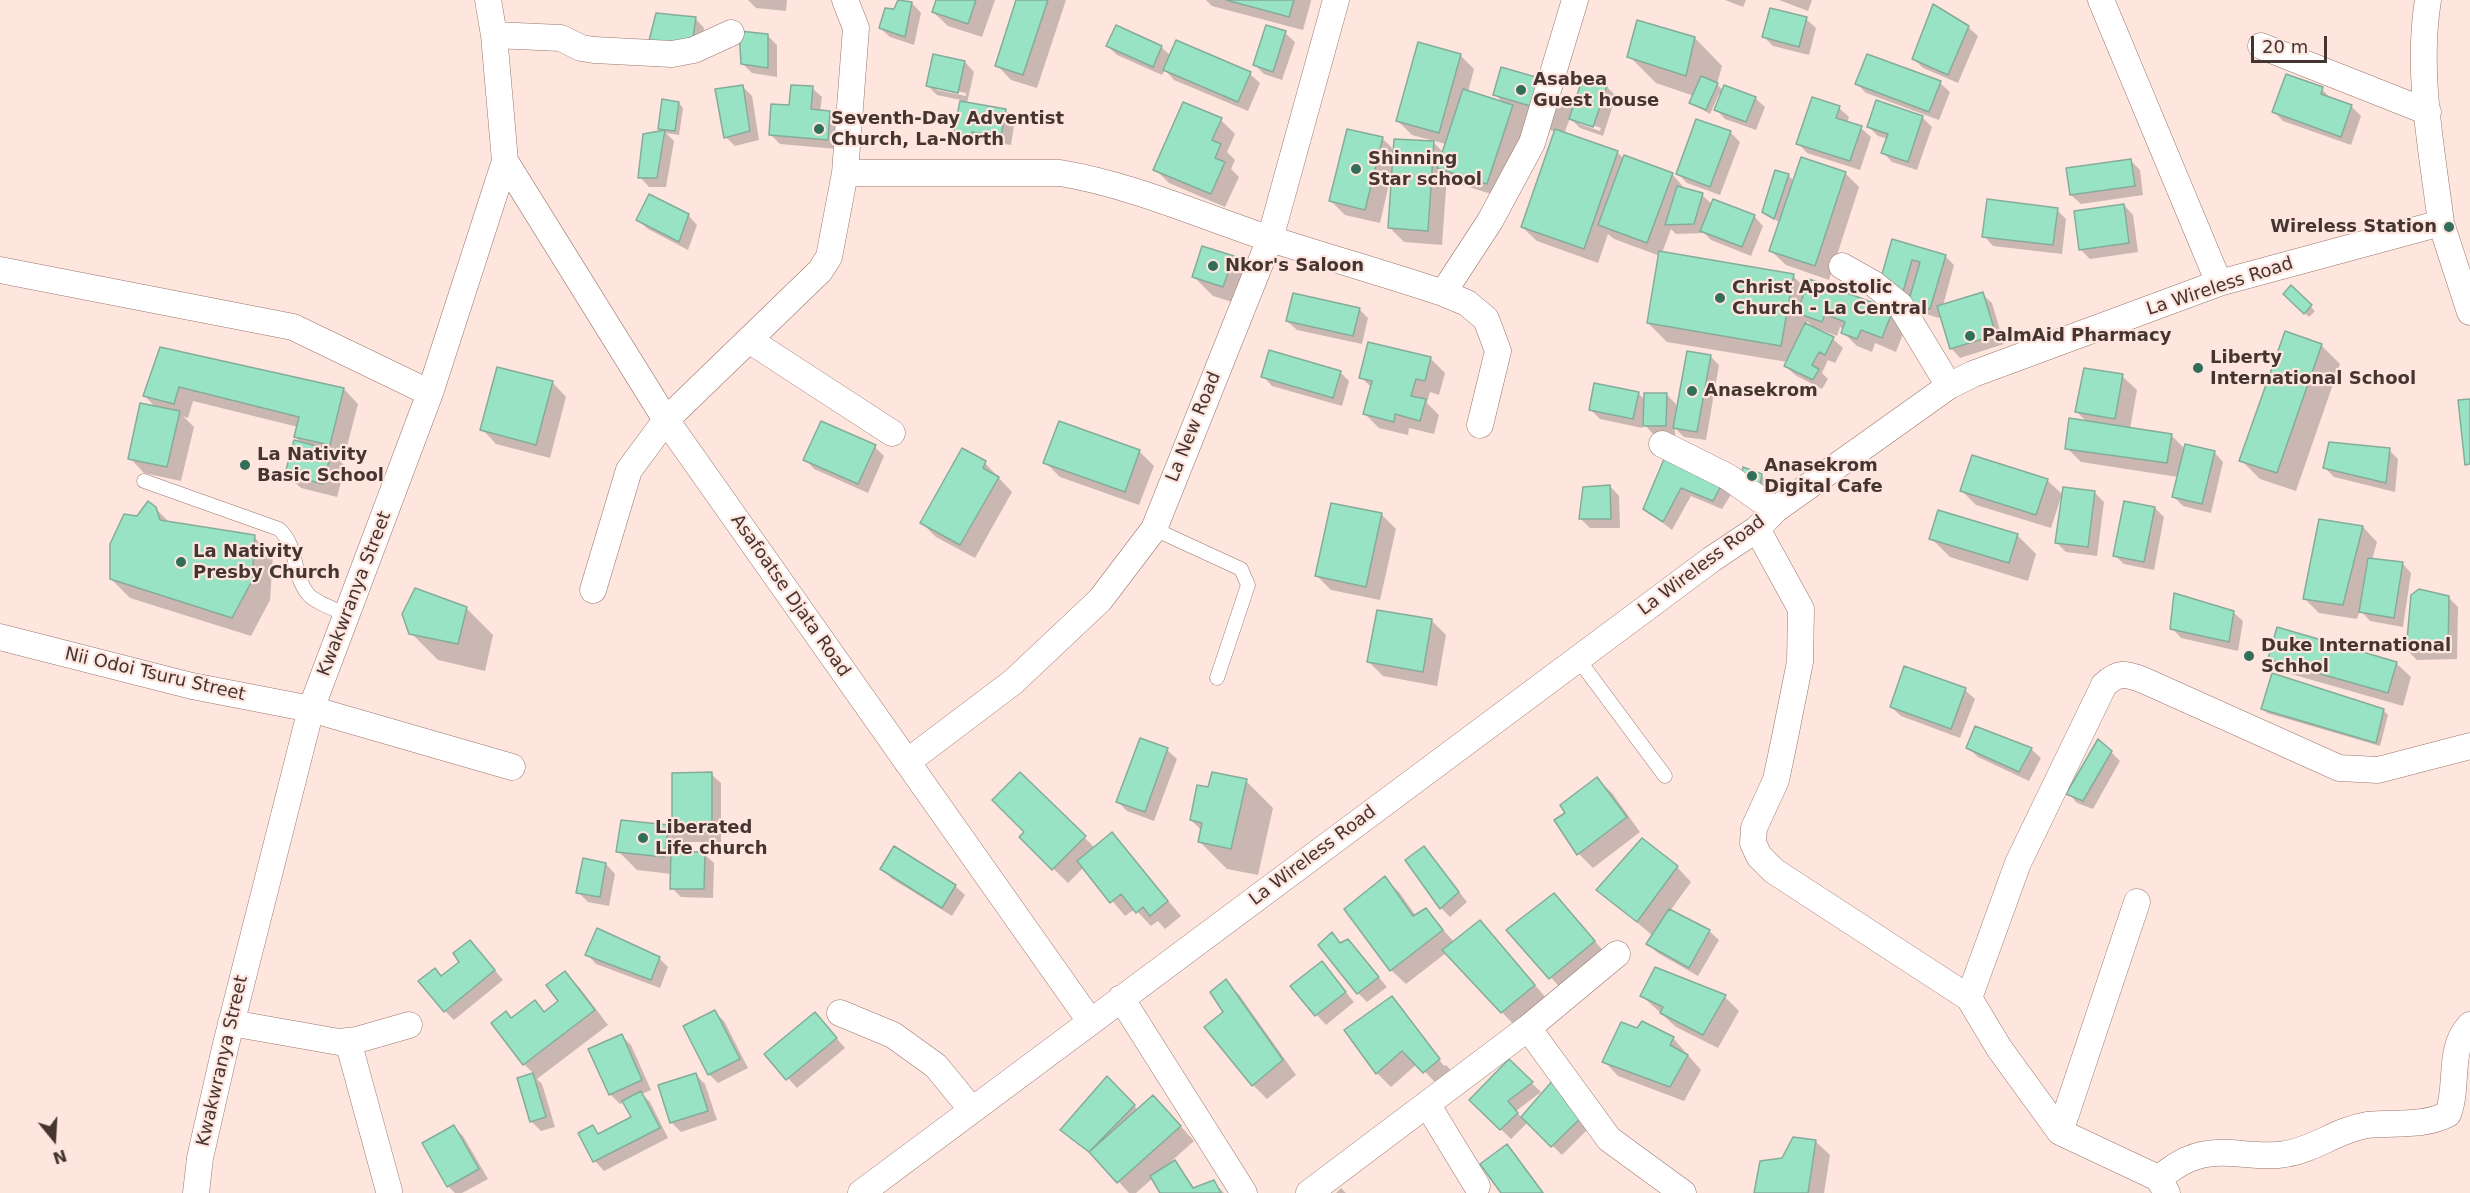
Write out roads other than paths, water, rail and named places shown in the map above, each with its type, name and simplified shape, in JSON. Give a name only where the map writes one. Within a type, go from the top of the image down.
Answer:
[{"type":"street","name":"Kwakwranya Street","points":[[196,1193],[200,1158],[231,1023],[312,709],[430,393],[505,161],[494,35],[488,0]]},
{"type":"street","points":[[593,590],[629,470],[666,420],[820,271],[829,257],[846,173],[856,28],[845,0]]},
{"type":"street","name":"La New Road","points":[[907,762],[1013,682],[1100,600],[1154,529],[1270,239],[1336,0]]},
{"type":"street","points":[[1443,293],[1490,220],[1532,143],[1575,0]]},
{"type":"street","points":[[2428,0],[2423,31],[2428,112],[2441,223],[2470,312]]},
{"type":"street","points":[[2099,1],[2116,34],[2219,283]]},
{"type":"street","points":[[494,35],[561,38],[581,48],[594,50],[672,54],[694,50],[731,33]]},
{"type":"street","points":[[2260,45],[2428,112]]},
{"type":"street","name":"Asafoatse Djata Road","points":[[505,161],[666,420],[1090,1021]]},
{"type":"street","points":[[846,173],[1060,173],[1091,178],[1270,239],[1379,271],[1443,293],[1467,303],[1486,319],[1498,351],[1480,425]]},
{"type":"street","name":"La Wireless Road","points":[[861,1193],[1712,559],[1757,529],[1775,510],[1949,386],[1973,374],[2219,283],[2441,223]]},
{"type":"street","points":[[1842,266],[1874,284],[1900,305],[1949,386]]},
{"type":"street","points":[[0,270],[293,327],[430,393]]},
{"type":"street","points":[[749,340],[892,433]]},
{"type":"street","points":[[1662,444],[1728,477],[1775,510]]},
{"type":"street","points":[[1757,529],[1801,609],[1800,662],[1776,780],[1754,828],[1753,843],[1759,856],[1774,871],[1969,998],[1999,1048],[2060,1132],[2162,1185],[2190,1158],[2211,1153],[2283,1155],[2304,1149],[2346,1129],[2368,1125],[2434,1122],[2448,1114],[2453,1101],[2456,1050],[2470,1025]]},
{"type":"street","name":"Nii Odoi Tsuru Street","points":[[3,644],[192,686],[312,709],[512,767]]},
{"type":"street","points":[[1969,998],[2018,862],[2104,685],[2114,675],[2125,673],[2143,680],[2340,768],[2378,770],[2470,746]]},
{"type":"street","points":[[2060,1132],[2137,902]]},
{"type":"street","points":[[1309,1193],[1528,1028],[1617,954]]},
{"type":"street","points":[[1121,998],[1244,1193]]},
{"type":"street","points":[[840,1013],[893,1035],[936,1066],[972,1110]]},
{"type":"street","points":[[231,1023],[348,1041],[409,1025]]},
{"type":"street","points":[[1528,1028],[1609,1139],[1683,1193]]},
{"type":"street","points":[[348,1041],[389,1191]]},
{"type":"street","points":[[1427,1104],[1477,1186]]},
{"type":"lane","points":[[144,481],[279,529],[288,537],[301,580],[309,596],[347,615]]},
{"type":"lane","points":[[1154,529],[1241,569],[1248,585],[1217,678]]},
{"type":"lane","points":[[1578,659],[1665,776]]},
{"type":"place","name":"Asabea Guest house","points":[[1521,90]]},
{"type":"place","name":"Seventh-Day Adventist Church, La-North","points":[[819,129]]},
{"type":"place","name":"Shinning Star school","points":[[1356,169]]},
{"type":"place","name":"Wireless Station","points":[[2449,227]]},
{"type":"place","name":"Nkor's Saloon","points":[[1213,266]]},
{"type":"place","name":"Christ Apostolic Church - La Central","points":[[1720,298]]},
{"type":"place","name":"PalmAid Pharmacy","points":[[1970,336]]},
{"type":"place","name":"Liberty International School","points":[[2198,368]]},
{"type":"place","name":"Anasekrom","points":[[1692,391]]},
{"type":"place","name":"La Nativity Basic School","points":[[245,465]]},
{"type":"place","name":"Anasekrom Digital Cafe","points":[[1752,476]]},
{"type":"place","name":"La Nativity Presby Church","points":[[181,562]]},
{"type":"place","name":"Duke International Schhol","points":[[2249,656]]},
{"type":"place","name":"Liberated Life church","points":[[643,838]]}]
